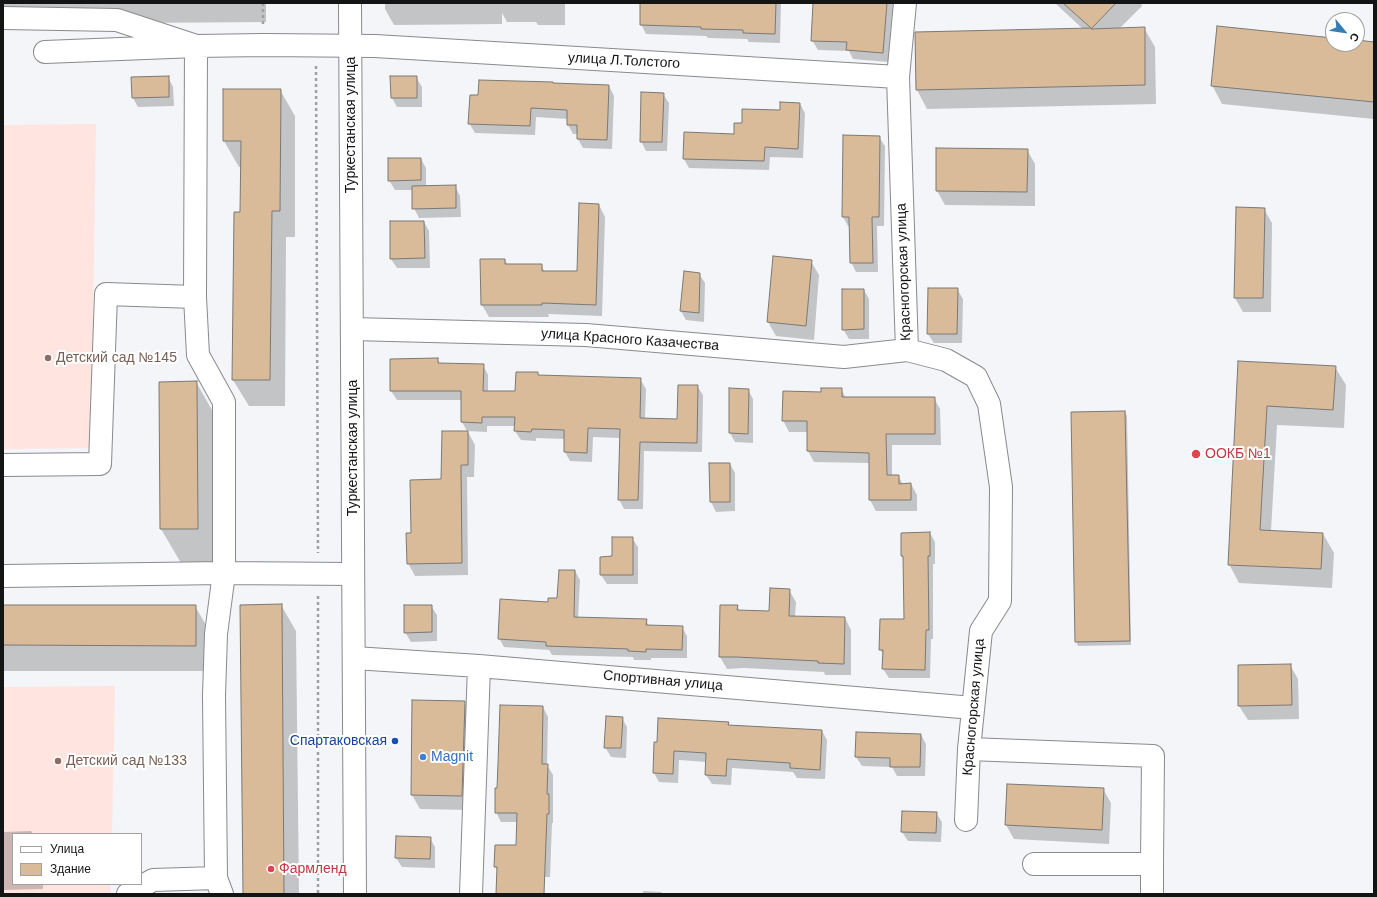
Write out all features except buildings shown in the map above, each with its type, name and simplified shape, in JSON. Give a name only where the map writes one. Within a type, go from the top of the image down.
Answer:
[{"type":"street","name":"Туркестанская улица","points":[[350,3],[355,894]]},
{"type":"street","name":"Красногорская улица","points":[[905,3],[898,77],[907,350],[946,360],[976,377],[989,404],[1001,487],[1000,601],[981,631],[972,708],[966,820]]},
{"type":"street","points":[[3,18],[117,20],[196,46],[195,297],[198,355],[224,402],[224,573],[215,641],[214,703],[219,886],[153,880],[128,894]]},
{"type":"street","name":"улица Л.Толстого","points":[[45,52],[196,46],[375,46],[898,77]]},
{"type":"street","points":[[3,465],[100,464],[106,294],[195,297]]},
{"type":"street","name":"улица Красного Казачества","points":[[352,330],[586,335],[844,357],[907,350]]},
{"type":"street","points":[[3,576],[224,573],[353,574]]},
{"type":"street","name":"Спортивная улица","points":[[354,658],[479,666],[972,708]]},
{"type":"street","points":[[472,894],[479,666]]},
{"type":"street","points":[[969,749],[1153,756],[1152,894]]},
{"type":"street","points":[[1034,864],[1152,864]]},
{"type":"path","points":[[316,45],[318,894]]},
{"type":"shaded area","name":"Детский сад №145","points":[[96,124],[91,448],[3,449],[3,125]]},
{"type":"shaded area","name":"Детский сад №133","points":[[115,686],[112,833],[12,833],[12,885],[111,885],[111,894],[3,894],[3,687]]},
{"type":"place","name":"Детский сад №145","points":[[48,358]]},
{"type":"place","name":"ООКБ №1","points":[[1196,454]]},
{"type":"place","name":"Спартаковская","points":[[395,741]]},
{"type":"place","name":"Magnit","points":[[423,757]]},
{"type":"place","name":"Детский сад №133","points":[[58,761]]},
{"type":"place","name":"Фармленд","points":[[271,869]]}]
